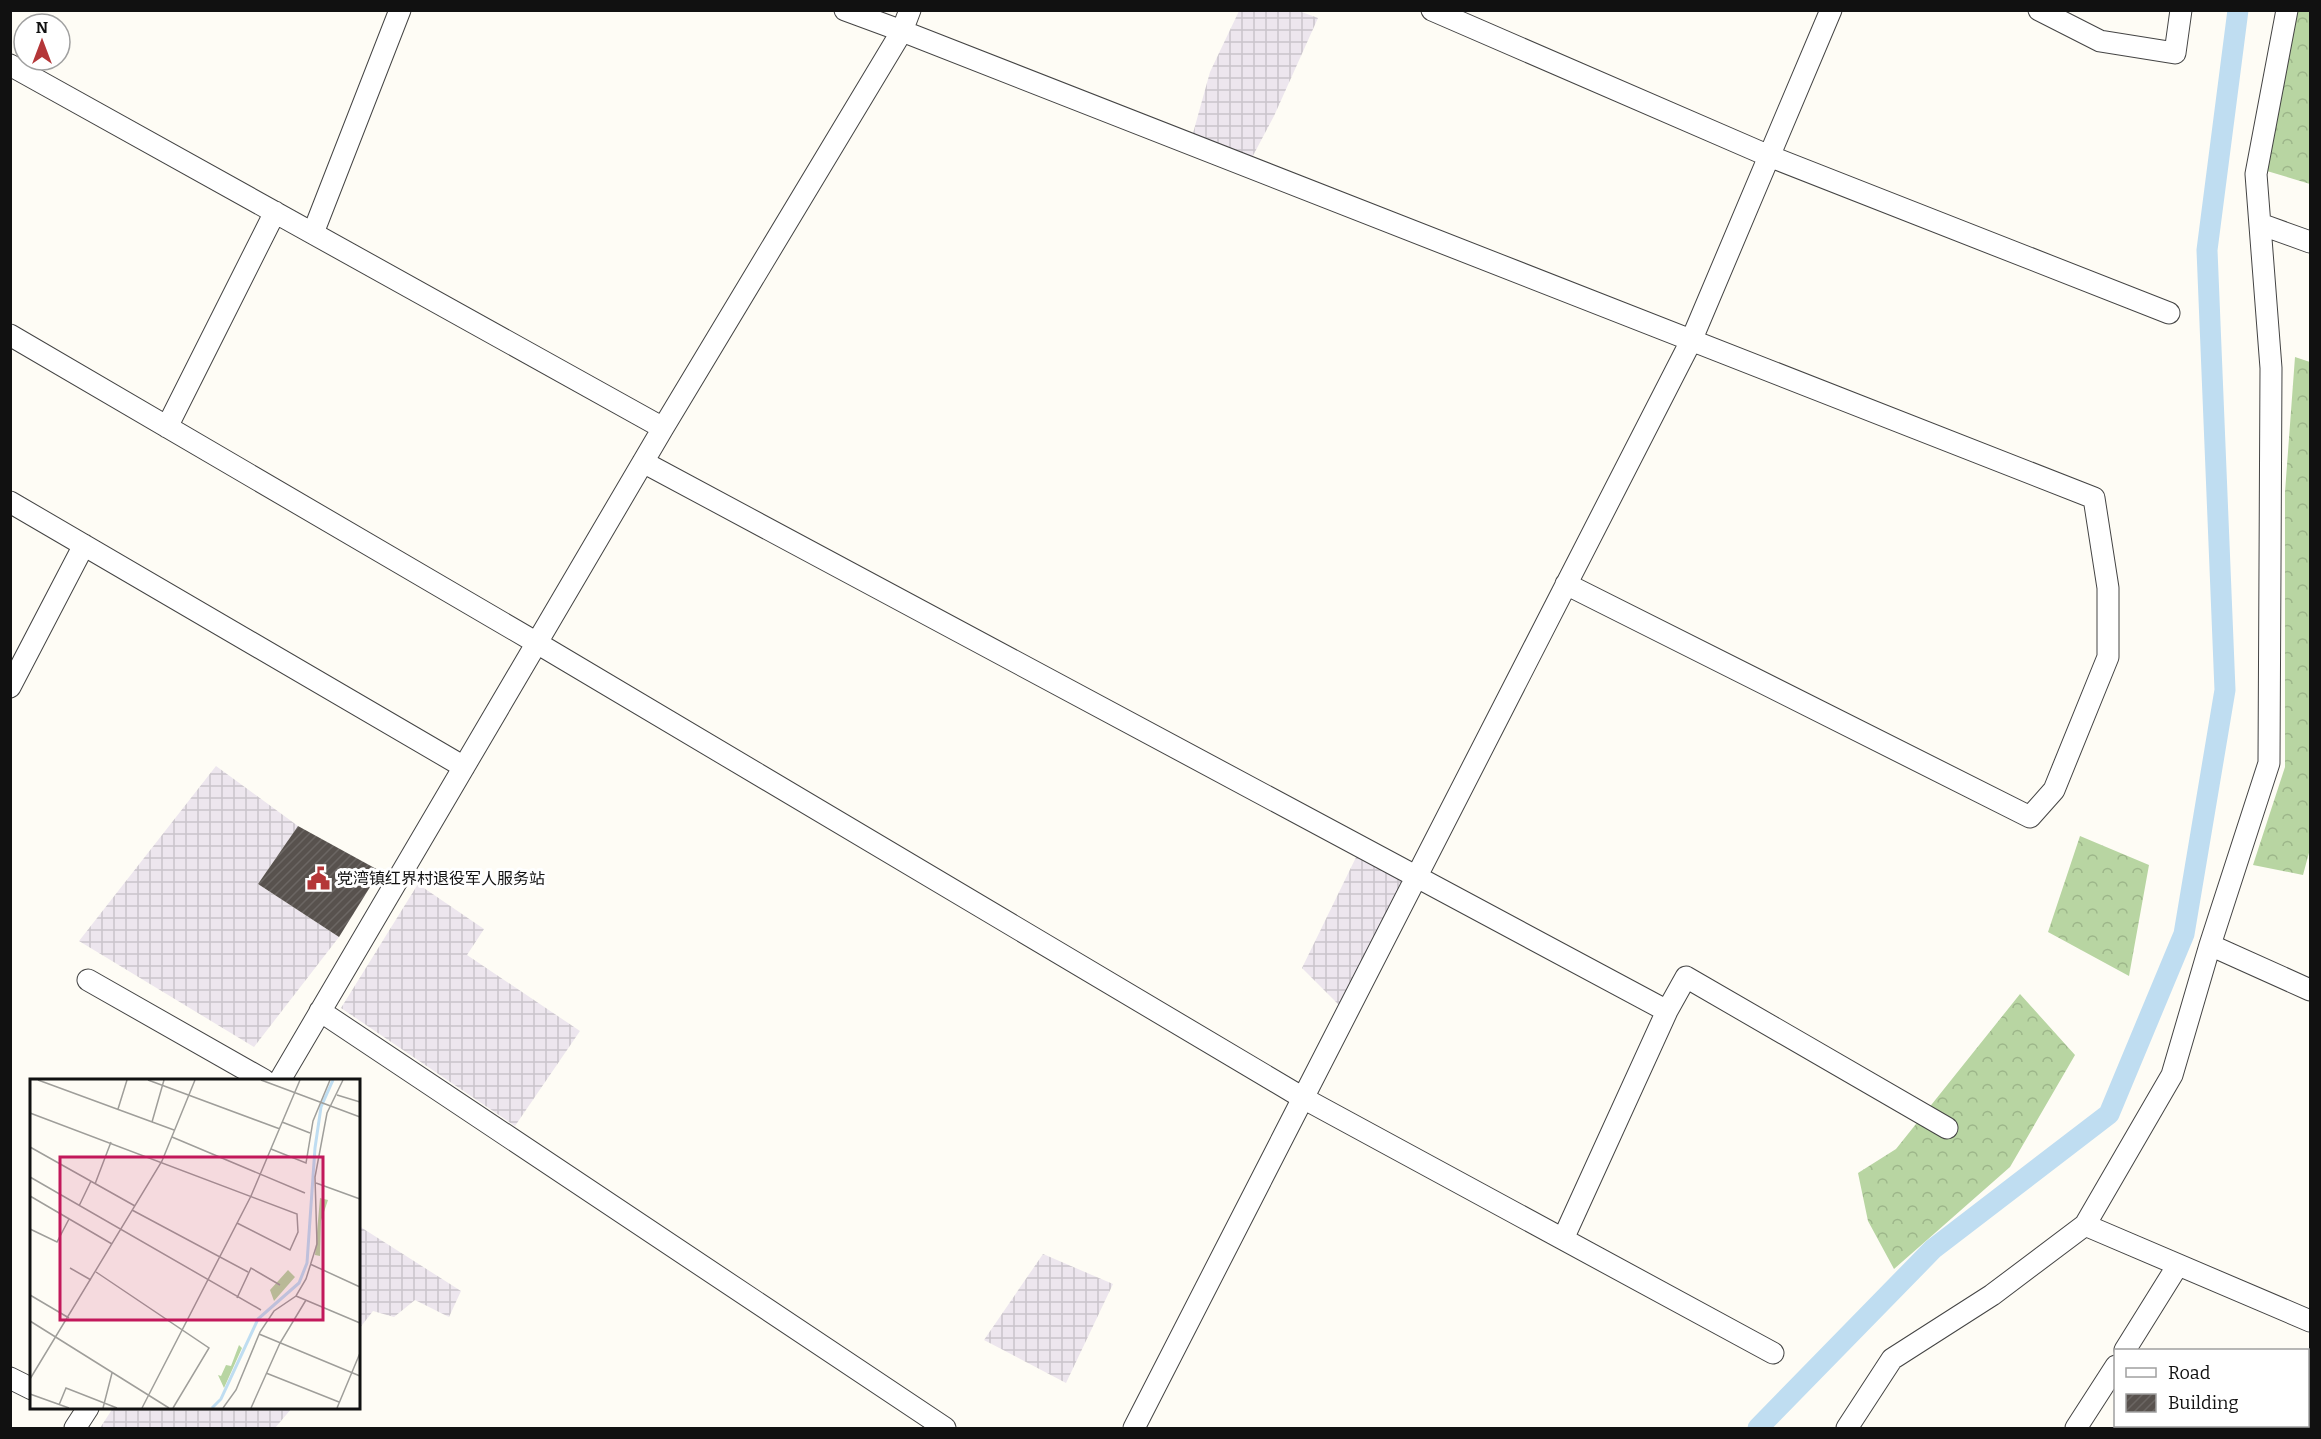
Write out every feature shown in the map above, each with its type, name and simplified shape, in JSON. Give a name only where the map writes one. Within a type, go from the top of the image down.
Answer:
[{"type":"street","points":[[313,233],[400,10]]},
{"type":"street","points":[[845,10],[2094,498],[2108,588],[2108,657],[2054,790],[2030,817],[1566,584]]},
{"type":"street","points":[[281,1079],[663,428],[902,31],[910,10]]},
{"type":"street","points":[[1432,10],[1769,156],[2169,313]]},
{"type":"street","points":[[1134,1428],[1691,341],[1831,10]]},
{"type":"street","points":[[2039,10],[2100,41],[2175,52],[2181,10]]},
{"type":"street","points":[[1847,1428],[1892,1359],[1992,1295],[2085,1225],[2172,1075],[2210,945],[2269,763],[2271,368],[2256,174],[2287,10]]},
{"type":"street","points":[[10,65],[663,428]]},
{"type":"street","points":[[167,427],[275,212]]},
{"type":"street","points":[[2260,224],[2310,242]]},
{"type":"street","points":[[10,335],[537,643],[1303,1098],[1773,1353]]},
{"type":"street","points":[[643,462],[1417,875],[1666,1011]]},
{"type":"street","points":[[10,502],[464,767]]},
{"type":"street","points":[[10,687],[84,545]]},
{"type":"street","points":[[2210,945],[2310,990]]},
{"type":"street","points":[[1563,1239],[1666,1011],[1686,977],[1947,1128]]},
{"type":"street","points":[[88,980],[262,1079]]},
{"type":"street","points":[[320,1011],[945,1428]]},
{"type":"street","points":[[2085,1225],[2310,1322]]},
{"type":"street","points":[[2126,1349],[2178,1265]]},
{"type":"street","points":[[2076,1428],[2114,1368]]},
{"type":"street","points":[[10,1378],[30,1388]]},
{"type":"shaded area","points":[[1239,11],[1299,11],[1318,18],[1274,116],[1247,167],[1190,144],[1210,72]]},
{"type":"shaded area","points":[[216,766],[298,826],[258,884],[339,937],[254,1047],[79,941]]},
{"type":"shaded area","points":[[1362,845],[1417,875],[1347,1013],[1302,968]]},
{"type":"shaded area","points":[[418,884],[484,929],[467,955],[580,1031],[515,1126],[341,1008]]},
{"type":"shaded area","points":[[360,1227],[461,1291],[449,1317],[415,1300],[394,1317],[373,1311],[360,1328]]},
{"type":"shaded area","points":[[1043,1254],[1113,1284],[1066,1383],[984,1340]]},
{"type":"shaded area","points":[[112,1409],[291,1409],[275,1428],[100,1428]]},
{"type":"green space","points":[[2298,11],[2310,11],[2310,184],[2267,171]]},
{"type":"green space","points":[[2295,357],[2310,362],[2310,849],[2303,875],[2253,865],[2285,767],[2285,492]]},
{"type":"green space","points":[[2080,836],[2149,865],[2129,976],[2048,932]]},
{"type":"green space","points":[[2020,994],[2075,1055],[2010,1167],[1894,1269],[1868,1221],[1858,1173],[1896,1149]]},
{"type":"building","name":"党湾镇红界村退役军人服务站","points":[[298,826],[380,871],[339,937],[258,884]]},
{"type":"waterway","points":[[1758,1428],[1933,1249],[2109,1114],[2184,934],[2225,690],[2207,250],[2238,10]]},
{"type":"place","name":"党湾镇红界村退役军人服务站","points":[[319,878]]}]
